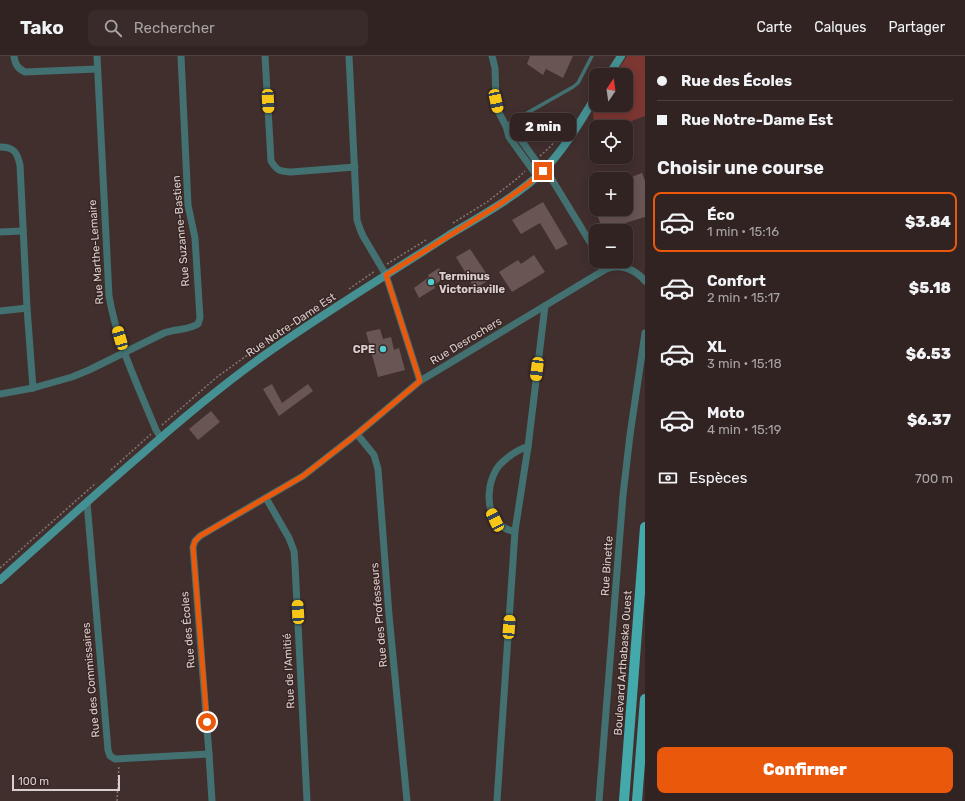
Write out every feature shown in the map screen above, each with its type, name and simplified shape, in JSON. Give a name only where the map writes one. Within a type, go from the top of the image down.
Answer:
[{"type":"main road","name":"Boulevard Arthabaska Ouest","points":[[624,801],[645,527]]},
{"type":"main road","points":[[637,801],[645,699]]},
{"type":"street","points":[[14,56],[15,64],[19,69],[25,72],[98,69]]},
{"type":"street","name":"Rue Marthe-Lemaire","points":[[97,56],[109,296],[111,308],[124,353],[156,430],[161,438]]},
{"type":"street","name":"Rue Suzanne-Bastien","points":[[0,394],[33,388],[72,377],[171,330],[193,327],[198,324],[200,318],[194,238],[188,205],[181,56]]},
{"type":"street","points":[[265,56],[271,161],[275,168],[281,171],[291,172],[355,167]]},
{"type":"street","points":[[349,56],[357,220],[360,229],[386,275],[420,381]]},
{"type":"street","points":[[492,56],[495,68],[496,101],[498,111],[506,126],[509,137],[542,172],[589,242]]},
{"type":"street","points":[[612,68],[617,58]]},
{"type":"street","name":"Rue Notre-Dame Est","points":[[0,580],[161,438],[254,363],[301,330],[386,275],[500,204],[542,172],[570,138],[589,107]]},
{"type":"street","points":[[0,147],[6,147],[14,150],[18,156],[20,165],[26,308],[33,388]]},
{"type":"street","points":[[0,232],[23,231]]},
{"type":"street","points":[[606,269],[612,267],[630,269],[645,281]]},
{"type":"street","name":"Rue Desrochers","points":[[266,498],[303,476],[357,434],[420,381],[606,269]]},
{"type":"street","points":[[497,801],[515,531],[528,447],[545,306]]},
{"type":"street","points":[[0,311],[26,308]]},
{"type":"street","name":"Rue Binette","points":[[599,801],[623,495],[645,333]]},
{"type":"street","name":"Rue des Professeurs","points":[[357,434],[374,455],[378,469],[389,615],[407,801]]},
{"type":"street","points":[[515,531],[504,528],[495,520],[491,512],[489,502],[490,490],[496,469],[506,459],[521,448],[528,447]]},
{"type":"street","name":"Rue des Écoles","points":[[212,801],[193,547],[195,541],[200,536],[266,498]]},
{"type":"street","name":"Rue de l'Amitié","points":[[266,498],[289,538],[294,551],[307,801]]},
{"type":"street","name":"Rue des Commissaires","points":[[87,502],[108,750],[110,756],[115,759],[120,759]]},
{"type":"street","points":[[120,759],[209,754]]},
{"type":"lane","points":[[506,126],[578,83],[592,56]]},
{"type":"path","points":[[117,801],[120,759]]},
{"type":"shaded area","points":[[627,56],[645,56],[645,116],[633,120],[594,120],[593,112],[633,112],[633,68],[619,68]]},
{"type":"building","points":[[530,56],[573,56],[563,78],[546,69],[543,75],[527,64]]},
{"type":"building","points":[[642,173],[645,181],[645,217],[622,224],[600,224],[598,216],[633,216],[633,176]]},
{"type":"building","points":[[543,202],[568,244],[556,250],[540,223],[521,234],[512,220]]},
{"type":"building","points":[[470,249],[490,279],[475,289],[456,257]]},
{"type":"building","points":[[534,255],[545,272],[512,292],[499,272],[518,260],[521,264]]},
{"type":"building","name":"Terminus Victoriaville","points":[[439,268],[444,278],[434,285],[435,288],[419,298],[414,288],[429,277],[428,275]]},
{"type":"building","points":[[380,329],[383,339],[391,337],[394,350],[399,348],[405,370],[378,377],[366,332]]},
{"type":"building","points":[[272,384],[282,403],[308,384],[313,391],[279,416],[263,389]]},
{"type":"building","points":[[211,411],[220,422],[198,440],[189,429]]},
{"type":"place","name":"Terminus Victoriaville","points":[[431,282]]},
{"type":"place","name":"CPE","points":[[383,349]]},
{"type":"route","points":[[207,722],[193,547],[195,541],[200,536],[303,476],[357,434],[420,381],[386,275],[500,204],[543,171]]}]
